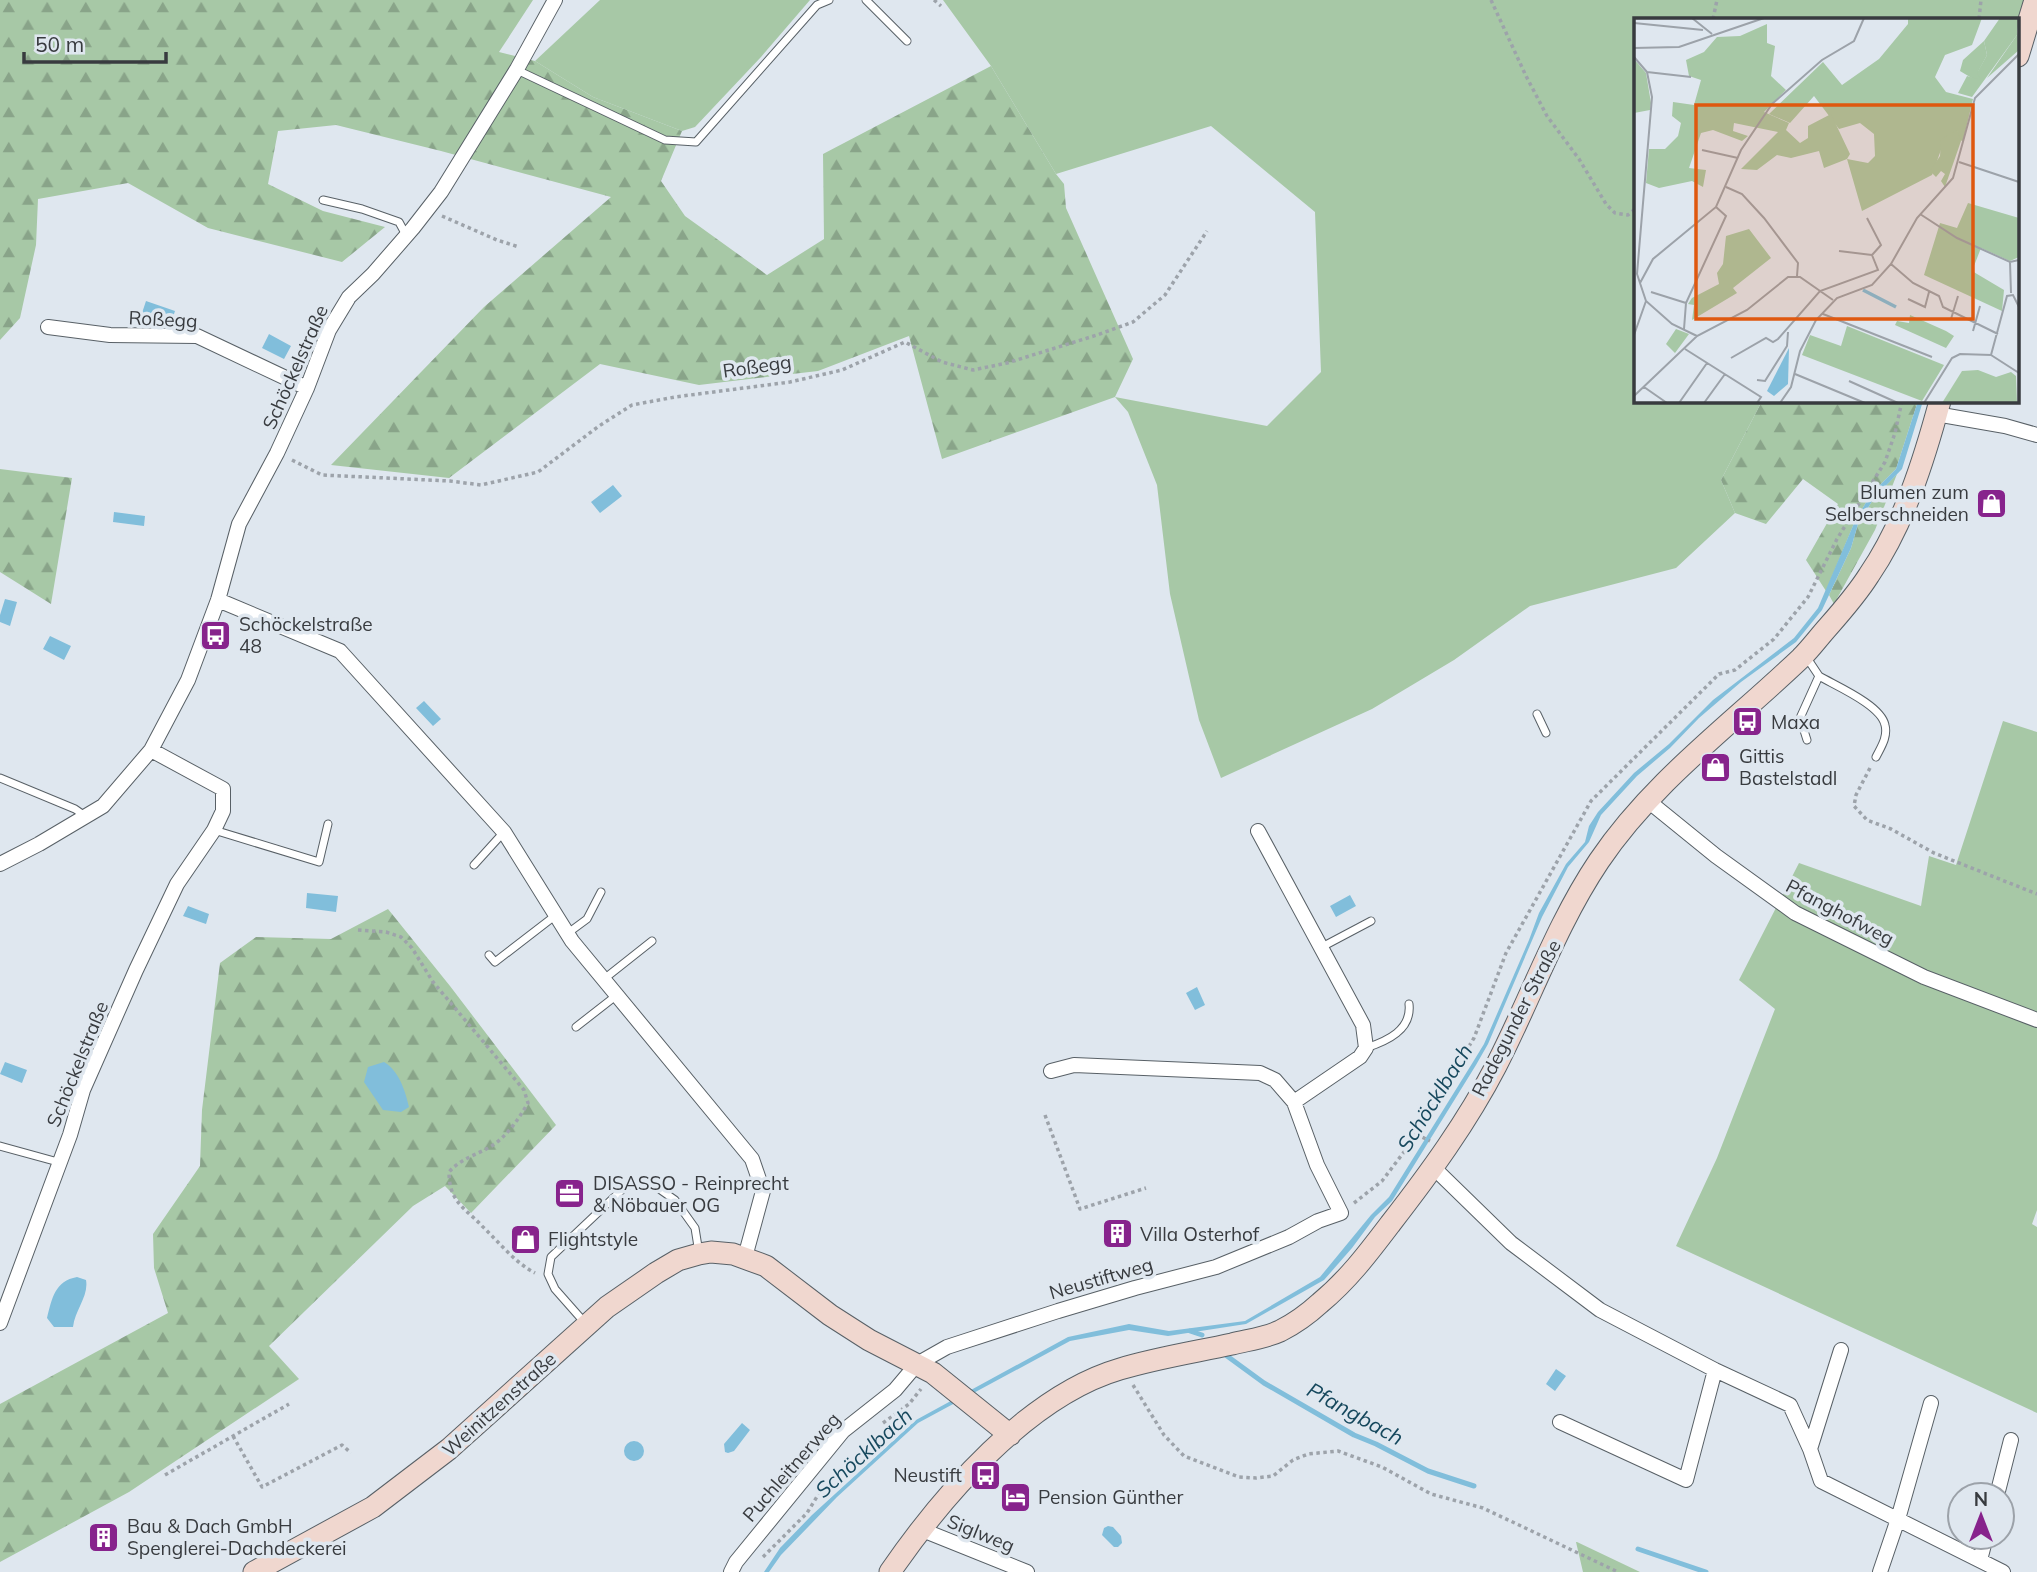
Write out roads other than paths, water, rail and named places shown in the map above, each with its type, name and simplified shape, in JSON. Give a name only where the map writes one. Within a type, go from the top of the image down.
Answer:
[{"type":"main road","points":[[2020,49],[2035,0]]},
{"type":"main road","name":"Radegunder Straße","points":[[890,1572],[920,1529],[975,1467],[1010,1435],[1073,1388],[1123,1368],[1276,1333],[1322,1303],[1354,1271],[1434,1168],[1495,1068],[1576,899],[1624,825],[1647,800],[1805,655],[1871,574],[1894,532],[1922,463],[1938,407]]},
{"type":"main road","name":"Weinitzenstraße","points":[[254,1572],[373,1507],[449,1449],[607,1307],[678,1260],[699,1254],[711,1252],[745,1257],[776,1273],[830,1315],[953,1388],[1010,1435]]},
{"type":"street","name":"Schöckelstraße","points":[[0,864],[103,806],[150,750],[188,680],[218,600],[239,524],[277,453],[307,388],[329,330],[349,298],[407,236],[440,192],[517,69],[555,0]]},
{"type":"street","name":"Roßegg","points":[[48,327],[110,335],[197,337],[307,388]]},
{"type":"street","name":"Radegunder Straße","points":[[1938,407],[2037,435]]},
{"type":"street","points":[[218,600],[340,651],[504,832],[568,933],[752,1159],[763,1191],[745,1257]]},
{"type":"street","name":"Schöckelstraße","points":[[0,1323],[70,1135],[83,1090],[177,884],[214,830],[223,811],[223,789],[150,750]]},
{"type":"street","name":"Pfanghofweg","points":[[1647,800],[1716,856],[1795,914],[1924,977],[2037,1020]]},
{"type":"street","points":[[1258,831],[1363,1025],[1366,1048],[1360,1057],[1294,1102]]},
{"type":"street","name":"Neustiftweg","points":[[925,1369],[947,1347],[1135,1288],[1216,1267],[1341,1213],[1317,1164],[1294,1102],[1275,1080],[1260,1073],[1074,1065],[1051,1071]]},
{"type":"street","points":[[1434,1168],[1511,1243],[1600,1310],[1715,1370],[1790,1405],[1821,1481],[2003,1572]]},
{"type":"street","points":[[1810,1449],[1841,1350]]},
{"type":"street","name":"Puchleitnerweg","points":[[731,1572],[736,1562],[843,1431],[925,1369]]},
{"type":"street","points":[[1560,1422],[1686,1480],[1715,1370]]},
{"type":"street","points":[[1881,1572],[1931,1403]]},
{"type":"street","points":[[2001,1481],[2011,1440]]},
{"type":"street","name":"Siglweg","points":[[920,1529],[1027,1572]]},
{"type":"street","points":[[1980,1560],[1982,1551]]},
{"type":"lane","points":[[517,69],[665,140],[696,142],[817,5],[829,0]]},
{"type":"lane","points":[[866,0],[907,41]]},
{"type":"lane","points":[[323,200],[362,209],[399,222],[407,236]]},
{"type":"lane","points":[[1805,655],[1819,676],[1876,709],[1885,725],[1884,742],[1876,757]]},
{"type":"lane","points":[[1807,740],[1800,718],[1819,676]]},
{"type":"lane","points":[[1536,714],[1546,733]]},
{"type":"lane","points":[[0,778],[75,809],[86,817]]},
{"type":"lane","points":[[214,830],[319,862],[328,824]]},
{"type":"lane","points":[[474,865],[504,832]]},
{"type":"lane","points":[[568,933],[587,919],[601,892]]},
{"type":"lane","points":[[489,955],[495,962],[556,915]]},
{"type":"lane","points":[[1320,948],[1371,921]]},
{"type":"lane","points":[[604,979],[652,941]]},
{"type":"lane","points":[[576,1027],[617,995]]},
{"type":"lane","points":[[1366,1048],[1385,1042],[1401,1030],[1410,1014],[1409,1004]]},
{"type":"lane","points":[[0,1146],[58,1162]]},
{"type":"lane","points":[[587,1325],[555,1289],[548,1274],[551,1257],[626,1186],[636,1183],[655,1186],[675,1200],[695,1228],[699,1254]]},
{"type":"water","points":[[146,301],[175,311],[171,323],[142,313]]},
{"type":"water","points":[[269,334],[291,346],[284,359],[262,348]]},
{"type":"water","name":"Schöcklbach","points":[[1918,402],[1923,402],[1902,469],[1874,498],[1858,524],[1851,548],[1822,610],[1796,642],[1741,682],[1699,718],[1637,776],[1601,815],[1589,842],[1568,867],[1542,917],[1488,1044],[1476,1065],[1392,1201],[1375,1217],[1324,1280],[1246,1324],[1168,1336],[1129,1330],[1070,1341],[918,1423],[837,1497],[781,1555],[769,1572],[764,1572],[780,1548],[812,1515],[916,1420],[1068,1337],[1129,1324],[1169,1331],[1245,1321],[1320,1277],[1389,1197],[1484,1044],[1539,913],[1566,864],[1585,842],[1589,826],[1598,812],[1634,773],[1669,744],[1713,700],[1794,638],[1818,608],[1855,521],[1871,494],[1896,469]]},
{"type":"water","points":[[613,485],[622,496],[600,513],[591,502]]},
{"type":"water","points":[[114,512],[145,516],[144,526],[113,522]]},
{"type":"water","points":[[5,599],[17,602],[10,626],[0,622]]},
{"type":"water","points":[[50,636],[71,646],[64,660],[43,649]]},
{"type":"water","points":[[424,701],[441,719],[433,726],[416,708]]},
{"type":"water","points":[[307,893],[338,896],[336,912],[306,908]]},
{"type":"water","points":[[1350,895],[1356,906],[1336,917],[1330,906]]},
{"type":"water","points":[[188,906],[209,914],[206,924],[183,916]]},
{"type":"water","points":[[1197,987],[1205,1005],[1195,1010],[1186,993]]},
{"type":"water","points":[[5,1062],[27,1070],[22,1083],[0,1074]]},
{"type":"water","points":[[384,1062],[397,1076],[406,1094],[409,1107],[401,1112],[383,1110],[364,1082],[368,1067]]},
{"type":"water","points":[[77,1277],[86,1280],[86,1286],[73,1327],[54,1327],[47,1318],[53,1297],[59,1286]]},
{"type":"water","points":[[1556,1369],[1566,1376],[1555,1391],[1546,1384]]},
{"type":"water","points":[[742,1423],[750,1430],[734,1451],[725,1452],[724,1444]]},
{"type":"water","points":[[630,1441],[638,1441],[644,1451],[638,1461],[630,1461],[624,1455],[624,1447]]},
{"type":"water","points":[[1113,1527],[1121,1536],[1122,1543],[1118,1547],[1114,1547],[1102,1535],[1104,1528]]},
{"type":"waterway","name":"Pfangbach","points":[[1190,1331],[1202,1335]]},
{"type":"waterway","name":"Pfangbach","points":[[1227,1356],[1264,1383],[1354,1435],[1428,1471],[1474,1486]]},
{"type":"waterway","name":"Pfangbach","points":[[1638,1549],[1706,1572]]},
{"type":"place","name":"Blumen zum Selberschneiden","points":[[1992,503]]},
{"type":"place","name":"Schöckelstraße 48","points":[[216,635]]},
{"type":"place","name":"Maxa","points":[[1748,722]]},
{"type":"place","name":"Gittis Bastelstadl","points":[[1716,767]]},
{"type":"place","name":"DISASSO - Reinprecht & Nöbauer OG","points":[[570,1194]]},
{"type":"place","name":"Villa Osterhof","points":[[1117,1234]]},
{"type":"place","name":"Flightstyle","points":[[525,1239]]},
{"type":"place","name":"Neustift","points":[[985,1475]]},
{"type":"place","name":"Pension Günther","points":[[1015,1497]]},
{"type":"place","name":"Bau & Dach GmbH Spenglerei-Dachdeckerei","points":[[104,1537]]}]
